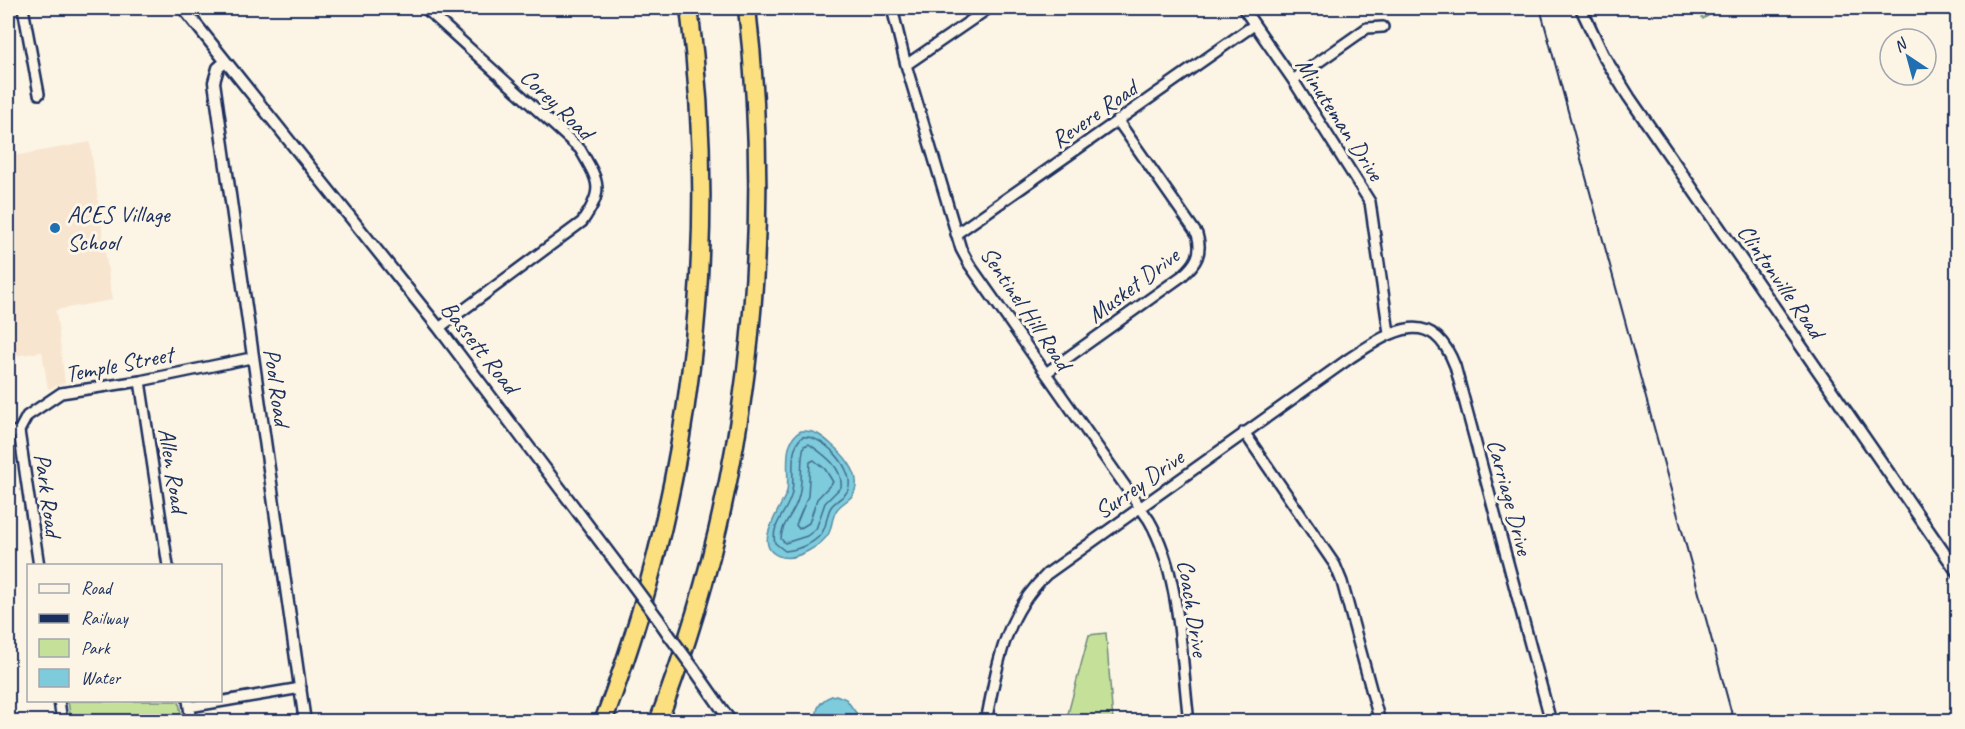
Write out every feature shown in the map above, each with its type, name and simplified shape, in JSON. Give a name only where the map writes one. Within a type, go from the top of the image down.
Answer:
[{"type":"highway","points":[[603,722],[633,639],[656,558],[676,470],[690,378],[698,283],[701,187],[697,86],[689,8]]},
{"type":"highway","points":[[658,722],[687,642],[706,580],[732,465],[747,364],[755,276],[758,172],[753,70],[747,8]]},
{"type":"street","points":[[23,8],[39,94]]},
{"type":"street","name":"Bassett Road","points":[[183,8],[440,328],[633,585],[731,722]]},
{"type":"street","name":"Corey Road","points":[[425,8],[580,149],[596,177],[596,201],[582,222],[440,328]]},
{"type":"street","name":"Sentinel Hill Road","points":[[892,8],[906,65],[956,234],[969,264],[1140,507]]},
{"type":"street","points":[[906,65],[989,8]]},
{"type":"street","name":"Minuteman Drive","points":[[1244,8],[1370,201],[1389,333]]},
{"type":"street","name":"Clintonville Road","points":[[1581,8],[1603,55],[1625,92],[1958,573]]},
{"type":"street","name":"Revere Road","points":[[956,234],[1254,25]]},
{"type":"street","points":[[1293,80],[1367,28],[1383,27]]},
{"type":"street","name":"Pool Road","points":[[225,62],[218,68],[214,82],[251,357],[305,722]]},
{"type":"street","name":"Musket Drive","points":[[1046,373],[1182,276],[1197,261],[1200,252],[1197,234],[1118,122]]},
{"type":"street","name":"Carriage Drive","points":[[1389,333],[1411,327],[1421,328],[1438,338],[1450,355],[1551,722]]},
{"type":"street","name":"Surrey Drive","points":[[986,722],[1002,645],[1022,602],[1047,574],[1244,432],[1389,333]]},
{"type":"street","name":"Temple Street","points":[[19,431],[27,416],[61,393],[140,381],[251,357]]},
{"type":"street","name":"Allen Road","points":[[140,381],[168,564]]},
{"type":"street","points":[[8,433],[19,431]]},
{"type":"street","name":"Park Road","points":[[19,431],[39,564]]},
{"type":"street","points":[[1244,432],[1335,565],[1342,582],[1380,722]]},
{"type":"street","name":"Coach Drive","points":[[1140,507],[1157,534],[1168,560],[1189,722]]},
{"type":"street","points":[[222,699],[301,688]]},
{"type":"street","points":[[59,702],[62,722]]},
{"type":"street","points":[[189,704],[191,722]]},
{"type":"shaded area","name":"ACES Village School","points":[[90,142],[112,300],[56,310],[65,383],[48,389],[42,352],[8,357],[8,157]]},
{"type":"green space","points":[[1696,8],[1720,8],[1703,19]]},
{"type":"green space","points":[[1106,633],[1113,721],[1066,721],[1089,635]]},
{"type":"green space","points":[[68,702],[179,702],[182,721],[71,721]]},
{"type":"water","points":[[801,431],[818,434],[842,455],[855,475],[855,489],[852,496],[836,511],[829,533],[821,543],[801,554],[782,557],[772,552],[768,545],[768,536],[787,491],[791,442]]},
{"type":"water","points":[[836,695],[846,699],[862,721],[819,721],[817,712],[820,704]]},
{"type":"railway","points":[[1540,8],[1734,722]]},
{"type":"place","name":"ACES Village School","points":[[55,228]]}]
